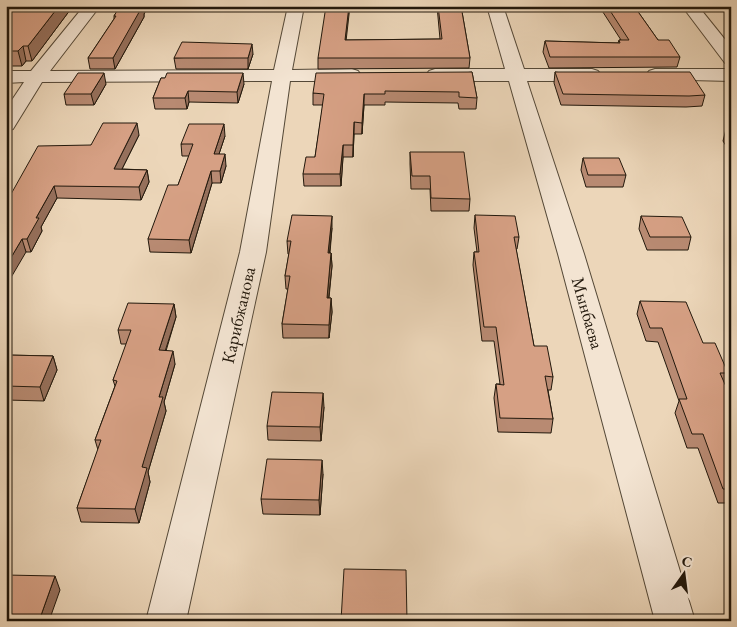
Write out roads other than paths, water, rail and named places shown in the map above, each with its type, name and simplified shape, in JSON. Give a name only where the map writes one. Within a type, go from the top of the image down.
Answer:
[{"type":"street","points":[[6,125],[37,76],[92,6]]},
{"type":"street","name":"Карибжанова","points":[[166,621],[252,252],[282,75],[296,6]]},
{"type":"street","name":"Мынбаева","points":[[495,6],[518,74],[571,254],[675,621]]},
{"type":"street","points":[[690,6],[731,59]]},
{"type":"street","points":[[6,77],[370,75]]},
{"type":"street","points":[[419,75],[605,75]]},
{"type":"street","points":[[634,75],[731,75]]}]
